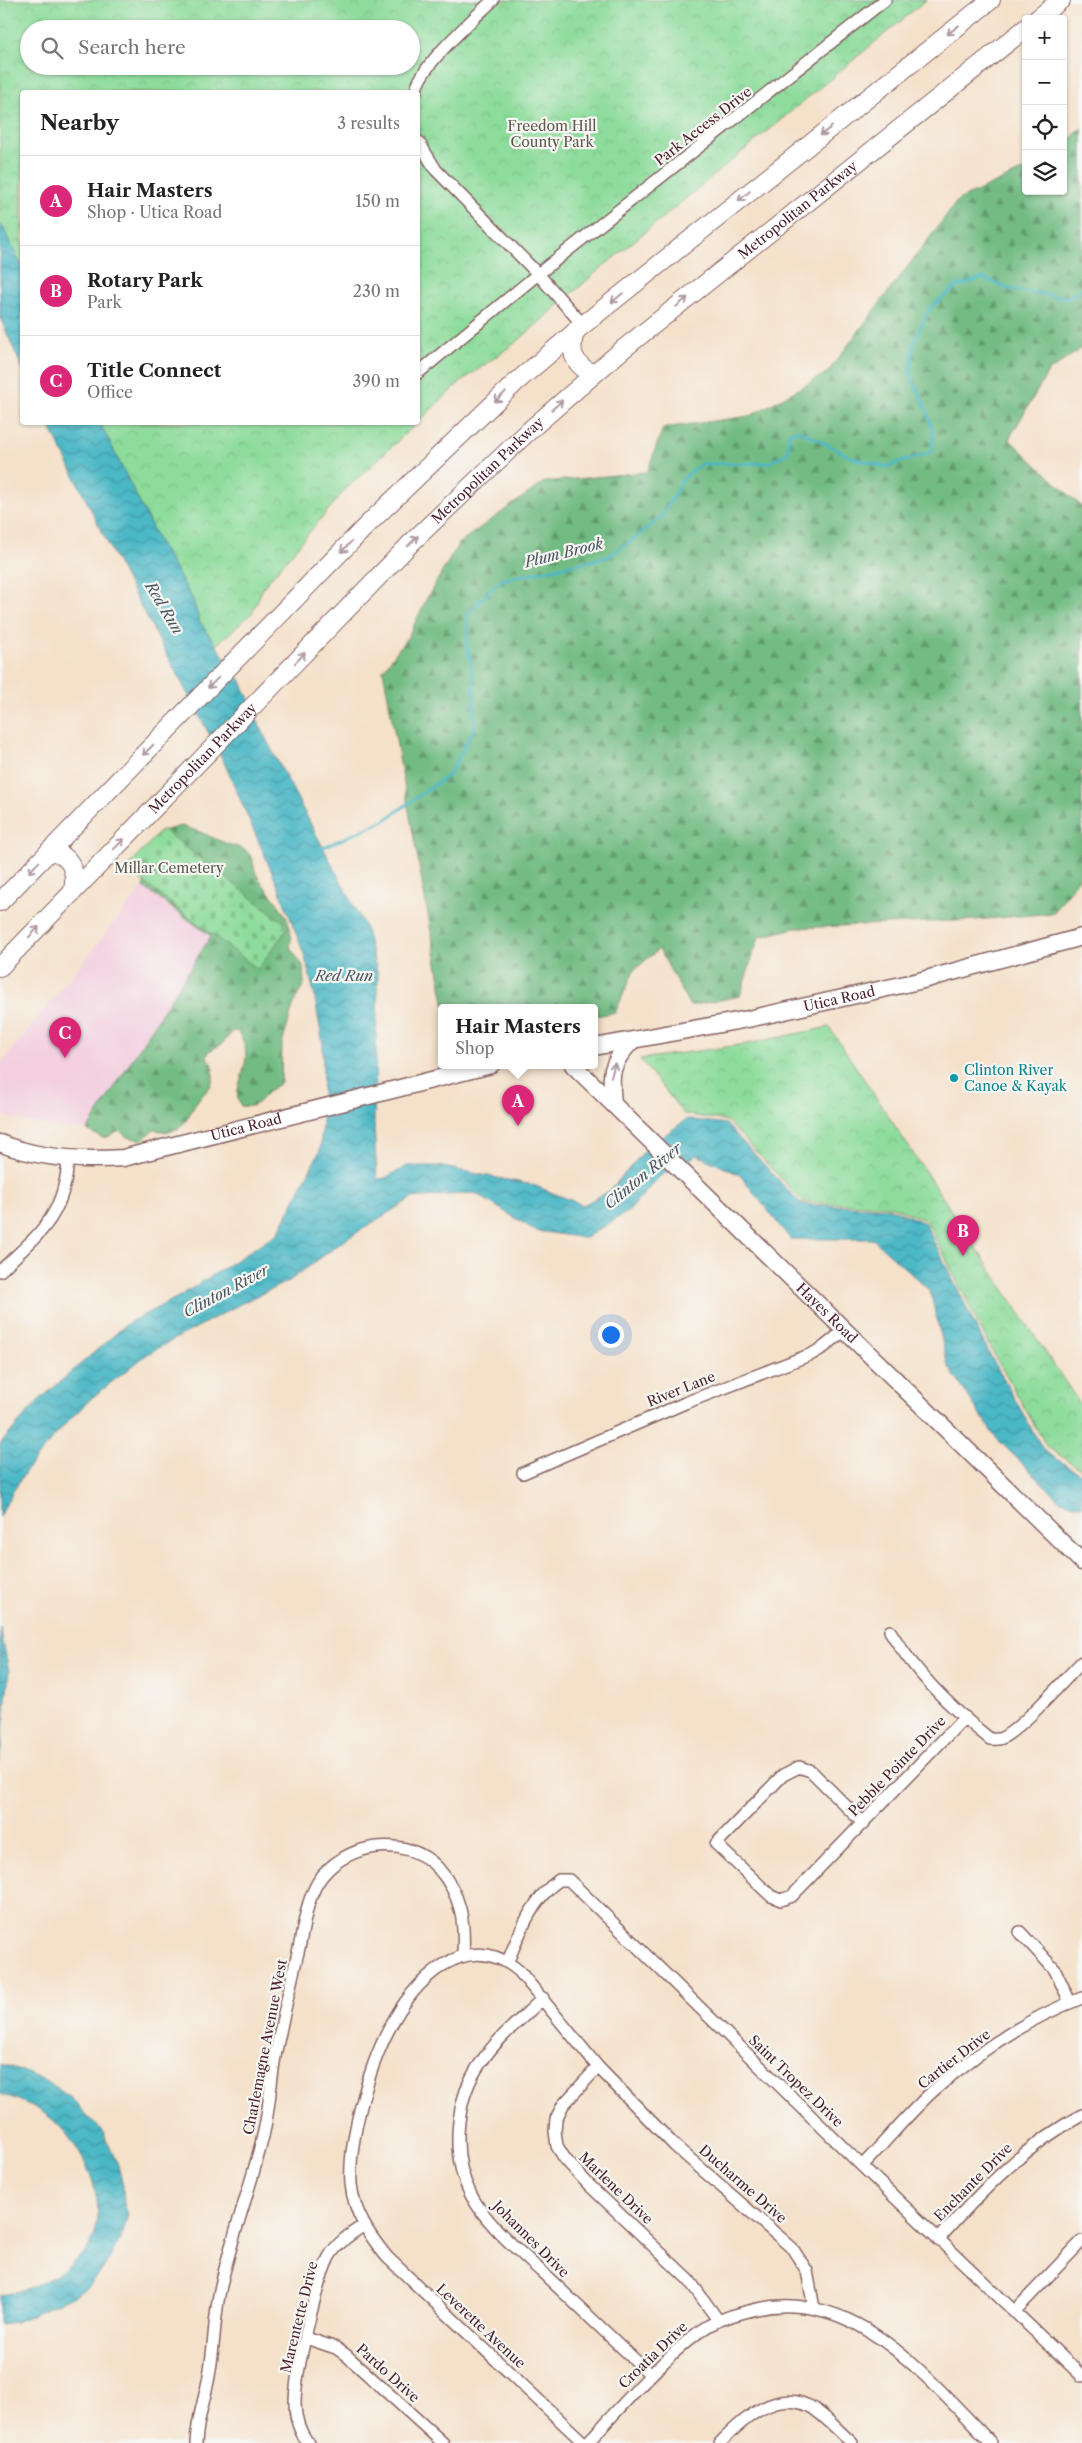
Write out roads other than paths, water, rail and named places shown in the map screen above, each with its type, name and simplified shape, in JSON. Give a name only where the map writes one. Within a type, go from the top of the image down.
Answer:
[{"type":"main road","points":[[0,902],[406,486],[490,406],[580,327],[991,0]]},
{"type":"main road","points":[[1042,15],[1061,0]]},
{"type":"main road","name":"Metropolitan Parkway","points":[[0,967],[459,496],[594,374],[1022,31]]},
{"type":"main road","points":[[580,327],[572,342],[574,356],[581,366],[594,374]]},
{"type":"main road","points":[[50,850],[64,856],[71,864],[75,874],[73,892]]},
{"type":"street","points":[[416,90],[416,86],[435,58],[493,0]]},
{"type":"street","name":"Park Access Drive","points":[[420,371],[538,274],[885,0]]},
{"type":"street","points":[[420,145],[436,170],[538,274],[580,327]]},
{"type":"street","name":"Utica Road","points":[[598,1046],[631,1042],[748,1019],[919,981],[1082,937]]},
{"type":"street","points":[[613,1103],[611,1073],[620,1054],[631,1042]]},
{"type":"street","name":"Utica Road","points":[[0,1143],[30,1153],[68,1159],[105,1159],[139,1155],[392,1088],[474,1069]]},
{"type":"street","name":"Hayes Road","points":[[577,1069],[846,1329],[1082,1562]]},
{"type":"street","points":[[0,1271],[36,1238],[58,1208],[64,1195],[68,1159]]},
{"type":"street","name":"River Lane","points":[[524,1472],[685,1403],[812,1354],[834,1340],[846,1329]]},
{"type":"street","points":[[890,1631],[906,1657],[918,1671],[965,1717]]},
{"type":"street","name":"Pebble Pointe Drive","points":[[864,1824],[810,1771],[799,1768],[783,1775],[716,1844],[767,1892],[781,1900],[796,1893],[864,1824],[965,1717],[990,1738],[1003,1737],[1082,1662]]},
{"type":"street","name":"Charlemagne Avenue West","points":[[196,2443],[198,2413],[210,2374],[219,2295],[235,2234],[257,2164],[282,2024],[307,1909],[317,1884],[331,1868],[357,1851],[397,1847],[419,1854],[436,1866],[457,1896],[463,1914],[463,1954]]},
{"type":"street","name":"Saint Tropez Drive","points":[[508,1961],[522,1926],[542,1896],[559,1880],[569,1880],[938,2240],[1082,2376]]},
{"type":"street","points":[[1020,1932],[1055,1970],[1070,2002]]},
{"type":"street","points":[[363,2226],[354,2197],[351,2166],[358,2122],[370,2076],[389,2027],[409,1997],[442,1966],[463,1954]]},
{"type":"street","name":"Ducharme Drive","points":[[463,1954],[486,1954],[508,1961],[530,1982],[598,2067],[675,2146],[792,2248],[807,2271],[814,2308]]},
{"type":"street","name":"Johannes Drive","points":[[543,1998],[481,2061],[469,2085],[459,2121],[459,2149],[463,2174],[472,2196],[495,2227],[651,2375]]},
{"type":"street","name":"Cartier Drive","points":[[862,2166],[932,2092],[965,2066],[1024,2026],[1070,2002],[1082,1998]]},
{"type":"street","name":"Marlene Drive","points":[[598,2067],[568,2098],[560,2111],[555,2131],[557,2146],[565,2159],[588,2184],[689,2280],[718,2320]]},
{"type":"street","name":"Enchante Drive","points":[[938,2240],[980,2192],[1017,2158],[1050,2134],[1082,2116]]},
{"type":"street","name":"Marentette Drive","points":[[306,2441],[296,2417],[295,2402],[306,2338],[329,2258],[344,2239],[363,2226]]},
{"type":"street","name":"Leverette Avenue","points":[[363,2226],[387,2258],[585,2443]]},
{"type":"street","points":[[1014,2312],[1082,2241]]},
{"type":"street","name":"Croatia Drive","points":[[585,2443],[651,2375],[701,2330],[718,2320],[767,2306],[786,2305],[814,2308]]},
{"type":"street","points":[[814,2308],[842,2316],[877,2335],[904,2357],[991,2443]]},
{"type":"street","name":"Pardo Drive","points":[[306,2338],[336,2348],[346,2355],[442,2443]]},
{"type":"street","points":[[720,2443],[752,2414],[777,2403],[797,2403],[808,2406],[852,2443]]},
{"type":"water","points":[[0,222],[20,263],[20,363],[0,317]]},
{"type":"water","points":[[49,425],[101,425],[159,542],[192,598],[200,622],[241,681],[265,737],[365,927],[378,975],[374,1124],[377,1179],[385,1178],[407,1166],[438,1166],[533,1185],[583,1205],[609,1191],[648,1147],[687,1119],[726,1124],[801,1204],[890,1208],[925,1223],[990,1355],[1044,1451],[1082,1475],[1082,1506],[1061,1501],[995,1437],[948,1366],[930,1291],[873,1239],[790,1239],[740,1175],[697,1155],[660,1176],[629,1211],[585,1238],[536,1231],[475,1193],[412,1198],[348,1238],[289,1281],[246,1301],[149,1353],[93,1397],[67,1422],[28,1468],[9,1498],[0,1517],[0,1444],[39,1400],[128,1323],[180,1296],[278,1233],[320,1150],[323,1045],[314,993],[305,957],[278,886],[223,760],[118,564]]},
{"type":"water","points":[[0,1627],[9,1671],[0,1762]]},
{"type":"water","points":[[0,2064],[18,2069],[46,2081],[71,2098],[103,2132],[118,2165],[123,2186],[124,2205],[128,2214],[123,2233],[113,2253],[98,2276],[86,2288],[16,2322],[0,2324],[0,2295],[39,2284],[65,2270],[76,2261],[92,2241],[97,2225],[98,2208],[89,2172],[71,2140],[60,2127],[37,2109],[19,2100],[0,2094]]},
{"type":"waterway","name":"Plum Brook","points":[[322,848],[385,820],[450,774],[475,726],[473,676],[467,645],[468,613],[501,580],[608,557],[662,516],[683,479],[701,464],[768,463],[788,453],[789,432],[801,431],[853,458],[886,467],[932,452],[933,432],[926,408],[910,375],[914,342],[930,308],[956,287],[983,278],[1009,289],[1069,298],[1082,288]]},
{"type":"place","name":"Title Connect","points":[[65,1058]]},
{"type":"place","name":"Clinton River Canoe & Kayak","points":[[954,1078]]},
{"type":"place","name":"Hair Masters","points":[[518,1126]]},
{"type":"place","name":"Rotary Park","points":[[963,1256]]},
{"type":"park label","name":"Freedom Hill County Park","points":[[552,134]]},
{"type":"park label","name":"Millar Cemetery","points":[[169,868]]},
{"type":"water label","name":"Red Run","points":[[164,608]]},
{"type":"water label","name":"Red Run","points":[[344,976]]},
{"type":"water label","name":"Clinton River","points":[[643,1176]]},
{"type":"water label","name":"Clinton River","points":[[226,1291]]}]
